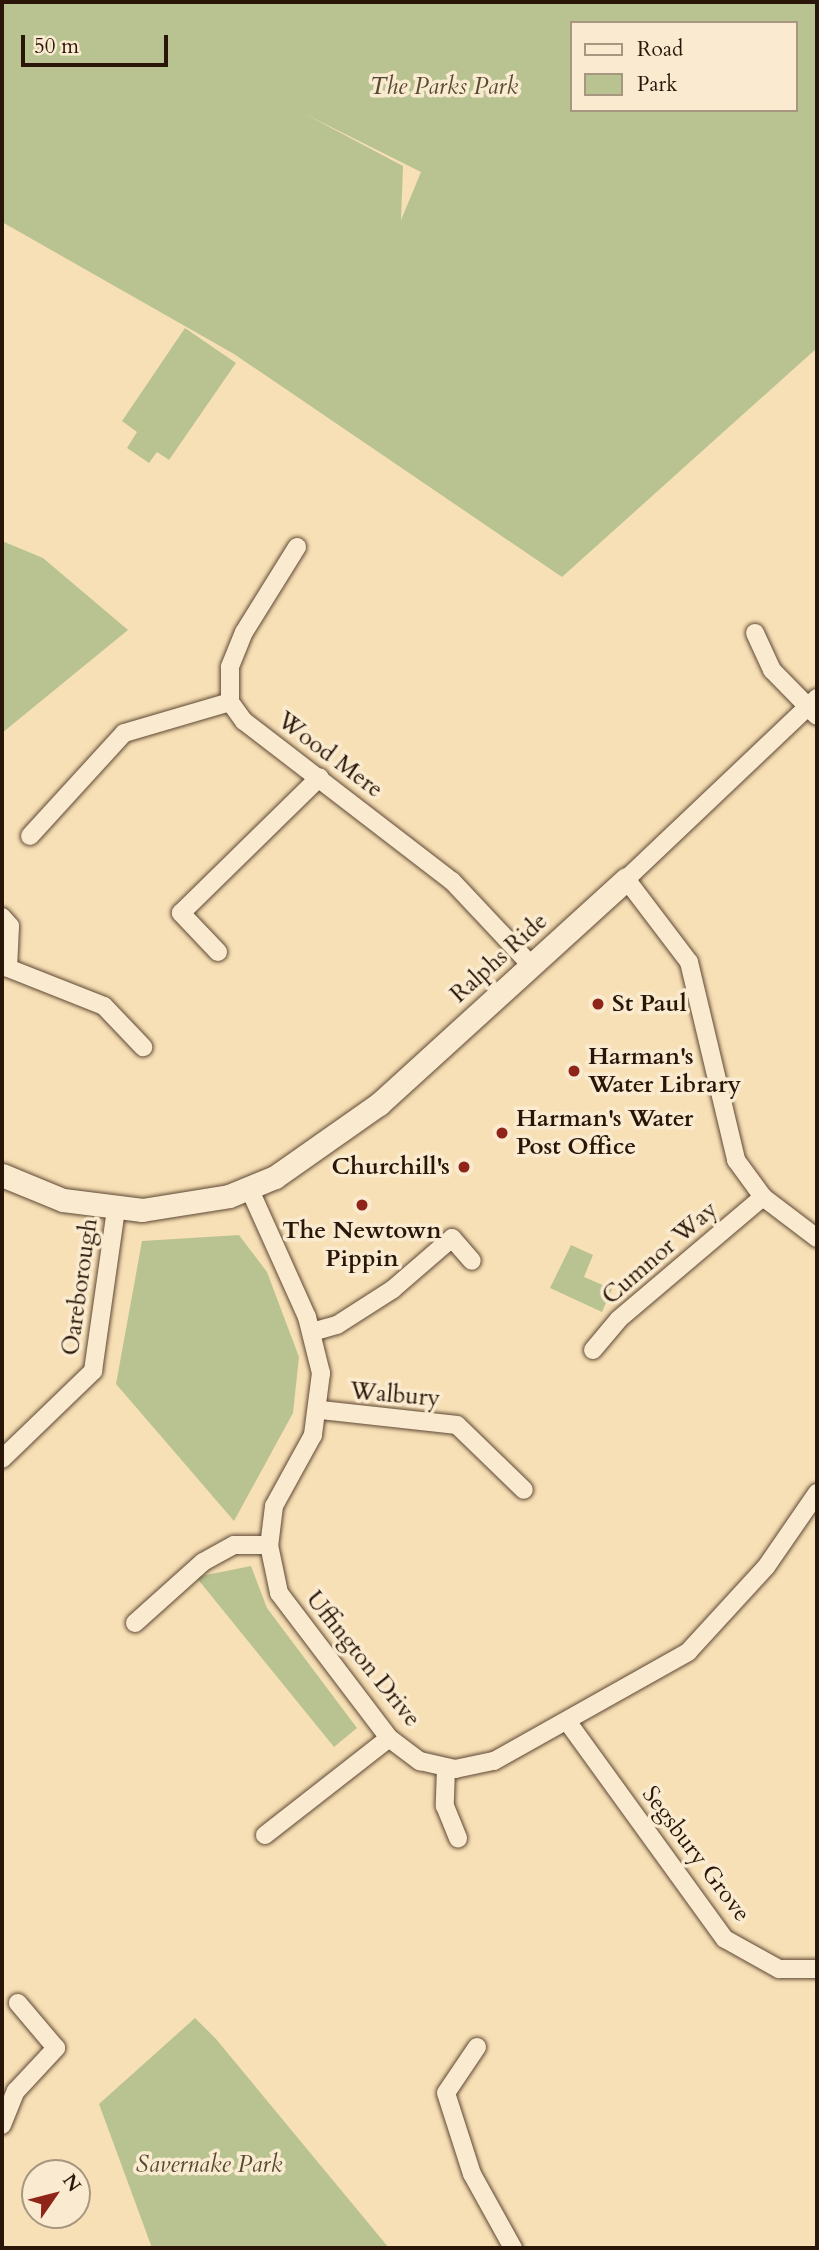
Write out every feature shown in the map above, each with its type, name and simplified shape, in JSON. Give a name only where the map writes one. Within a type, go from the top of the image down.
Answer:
[{"type":"street","points":[[30,836],[124,733],[230,702],[230,667],[244,632],[297,547]]},
{"type":"street","points":[[755,633],[772,670],[814,707]]},
{"type":"street","name":"Wood Mere","points":[[230,702],[244,721],[452,881],[531,965]]},
{"type":"street","name":"Ralphs Ride","points":[[2,1175],[63,1200],[116,1209],[183,1206],[249,1188],[337,1138],[814,707]]},
{"type":"street","points":[[218,951],[180,914],[320,777]]},
{"type":"street","points":[[626,879],[690,962],[709,1023],[724,1127],[736,1160],[763,1197],[817,1238]]},
{"type":"street","points":[[2,917],[10,926],[5,970],[104,1006],[143,1047]]},
{"type":"street","points":[[249,1188],[312,1332],[321,1410]]},
{"type":"street","name":"Cumnor Way","points":[[593,1349],[620,1319],[763,1197]]},
{"type":"street","name":"Oareborough","points":[[2,1458],[93,1371],[116,1209]]},
{"type":"street","points":[[312,1332],[338,1325],[393,1289],[452,1238],[472,1261]]},
{"type":"street","name":"Walbury","points":[[321,1410],[457,1425],[524,1490]]},
{"type":"street","name":"Uffington Drive","points":[[321,1410],[274,1506],[269,1545],[279,1593],[390,1738],[420,1761],[446,1768],[494,1761],[688,1652],[766,1567],[817,1493]]},
{"type":"street","points":[[135,1623],[203,1562],[234,1545],[269,1545]]},
{"type":"street","name":"Segsbury Grove","points":[[567,1721],[725,1939],[779,1969],[817,1969]]},
{"type":"street","points":[[265,1835],[390,1738]]},
{"type":"street","points":[[446,1768],[445,1806],[458,1839]]},
{"type":"street","points":[[2,2125],[16,2091],[56,2048],[18,2003]]},
{"type":"street","points":[[477,2047],[446,2093],[472,2174],[513,2248]]},
{"type":"green space","name":"The Parks Park","points":[[2,2],[817,2],[817,348],[562,577],[234,354],[2,222]],"holes":[[[305,114],[421,172],[401,220],[403,166]]]},
{"type":"green space","points":[[185,328],[236,363],[169,460],[157,452],[149,463],[127,448],[137,432],[122,421]]},
{"type":"green space","points":[[2,541],[43,558],[128,630],[2,733]]},
{"type":"green space","points":[[239,1235],[267,1272],[299,1357],[293,1413],[234,1521],[116,1384],[142,1241]]},
{"type":"green space","points":[[571,1245],[593,1255],[584,1277],[612,1289],[602,1312],[550,1288]]},
{"type":"green space","points":[[251,1566],[267,1608],[357,1728],[334,1747],[196,1577]]},
{"type":"green space","name":"Savernake Park","points":[[195,2018],[216,2039],[389,2248],[152,2248],[99,2104]]},
{"type":"place","name":"St Paul","points":[[598,1004]]},
{"type":"place","name":"Harman's Water Library","points":[[574,1071]]},
{"type":"place","name":"Harman's Water Post Office","points":[[502,1133]]},
{"type":"place","name":"Churchill's","points":[[464,1167]]},
{"type":"place","name":"The Newtown Pippin","points":[[362,1205]]}]
